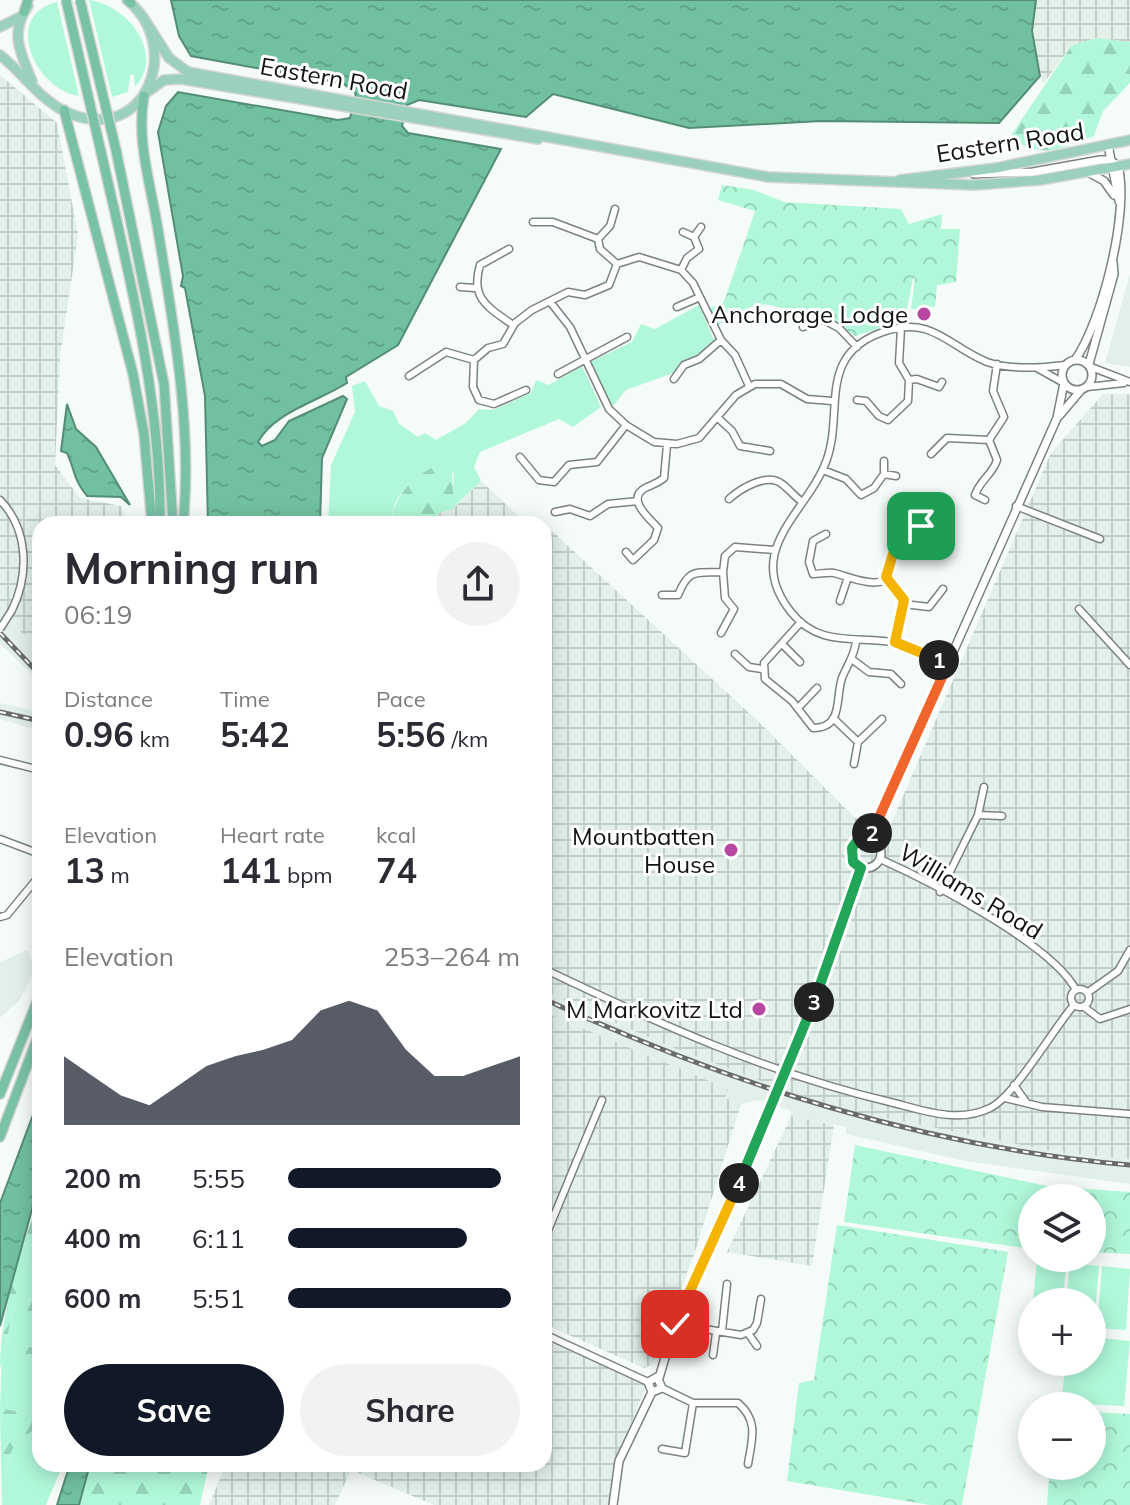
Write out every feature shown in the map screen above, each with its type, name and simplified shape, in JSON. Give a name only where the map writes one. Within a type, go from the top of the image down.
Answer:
[{"type":"highway","points":[[22,14],[30,0]]},
{"type":"highway","points":[[66,0],[152,386],[160,516]]},
{"type":"highway","points":[[80,0],[116,150],[164,384],[172,516]]},
{"type":"highway","points":[[145,94],[140,134],[171,309],[180,392],[183,516]]},
{"type":"highway","points":[[64,110],[133,374],[144,434],[151,516]]},
{"type":"highway","points":[[0,1094],[32,1014]]},
{"type":"highway","points":[[0,1137],[32,1052]]},
{"type":"main road","name":"Eastern Road","points":[[128,1],[143,17],[169,58],[184,70],[527,140],[544,139],[768,177],[896,181],[964,173],[1130,140]]},
{"type":"main road","points":[[0,27],[22,14]]},
{"type":"main road","points":[[22,14],[19,51],[35,88]]},
{"type":"main road","points":[[143,17],[156,60],[145,94]]},
{"type":"main road","points":[[0,55],[64,110]]},
{"type":"main road","name":"Eastern Road","points":[[64,110],[87,118],[105,118],[124,113],[164,80],[175,78],[315,98]]},
{"type":"main road","name":"Eastern Road","points":[[896,181],[914,185],[1004,184],[1130,164]]},
{"type":"street","points":[[1057,418],[1092,378],[1090,365],[1114,274],[1122,183],[1108,145]]},
{"type":"street","points":[[964,173],[1012,174],[1113,165]]},
{"type":"street","points":[[1086,172],[1104,181],[1119,203]]},
{"type":"street","points":[[598,239],[610,226],[615,209]]},
{"type":"street","points":[[533,222],[553,222],[598,239]]},
{"type":"street","points":[[694,237],[701,227]]},
{"type":"street","points":[[681,270],[688,257],[699,249],[694,237],[683,232]]},
{"type":"street","points":[[598,239],[600,249],[617,264]]},
{"type":"street","points":[[509,249],[480,265],[475,288],[484,306],[513,325]]},
{"type":"street","points":[[617,264],[639,257],[681,270],[700,297],[721,340],[735,355],[749,386]]},
{"type":"street","points":[[948,664],[895,642],[856,642],[825,637],[801,622],[781,595],[774,567],[775,550],[783,527],[823,470],[830,444],[832,401],[839,374],[857,347],[874,336],[901,328],[939,333],[972,354],[997,364],[1037,368],[1065,365],[1075,360],[1086,340],[1113,261]]},
{"type":"street","points":[[479,400],[473,387],[474,360],[488,348],[503,344],[513,325],[532,310],[572,291],[585,295],[609,285],[617,264]]},
{"type":"street","points":[[460,287],[475,288]]},
{"type":"street","points":[[677,307],[700,297]]},
{"type":"street","points":[[551,303],[569,324],[609,409],[649,440],[667,445],[694,441],[736,395],[749,386],[781,384],[807,399],[832,401]]},
{"type":"street","points":[[803,327],[822,319],[839,328],[857,347]]},
{"type":"street","points":[[857,400],[866,401],[881,418],[890,419],[909,399],[909,380],[899,363],[901,328]]},
{"type":"street","points":[[558,374],[627,337]]},
{"type":"street","points":[[674,379],[684,365],[698,360],[721,340]]},
{"type":"street","points":[[409,376],[419,366],[449,352],[474,360]]},
{"type":"street","points":[[1075,360],[1129,382]]},
{"type":"street","points":[[989,440],[1004,417],[993,391],[997,364]]},
{"type":"street","points":[[870,839],[1057,418],[1065,365]]},
{"type":"street","points":[[1037,368],[1084,389],[1129,382]]},
{"type":"street","points":[[909,380],[939,387],[942,382]]},
{"type":"street","points":[[470,406],[479,400],[494,404],[526,390]]},
{"type":"street","points":[[718,418],[732,431],[740,446],[770,451]]},
{"type":"street","points":[[520,457],[539,480],[554,482],[569,465],[597,462],[626,425]]},
{"type":"street","points":[[931,454],[947,438],[989,440]]},
{"type":"street","points":[[985,500],[974,498],[980,482],[997,463],[989,440]]},
{"type":"street","points":[[626,552],[633,560],[654,540],[658,528],[641,512],[638,501],[642,490],[664,478],[667,445]]},
{"type":"street","points":[[823,470],[846,479],[861,495],[874,488],[884,474],[884,461]]},
{"type":"street","points":[[884,474],[896,476]]},
{"type":"street","points":[[729,499],[744,486],[773,480],[801,501]]},
{"type":"street","points":[[0,500],[13,519],[23,551],[21,592],[0,629]]},
{"type":"street","points":[[555,512],[570,509],[590,516],[611,503],[638,501]]},
{"type":"street","points":[[1016,506],[1100,539]]},
{"type":"street","points":[[887,580],[899,532],[909,524],[930,530],[939,540],[940,552]]},
{"type":"street","points":[[826,534],[813,541],[812,572],[831,573],[847,580],[861,578],[877,584],[887,580]]},
{"type":"street","points":[[721,633],[734,609],[725,598],[725,556],[735,547],[775,550]]},
{"type":"street","points":[[662,595],[678,595],[683,580],[691,574],[723,572]]},
{"type":"street","points":[[840,601],[847,580]]},
{"type":"street","points":[[887,580],[902,594],[904,604],[895,642]]},
{"type":"street","points":[[904,604],[929,607],[943,589]]},
{"type":"street","points":[[1079,609],[1130,665]]},
{"type":"street","points":[[762,669],[801,622]]},
{"type":"street","points":[[762,669],[765,679],[798,708],[807,724],[815,729],[833,718],[841,704],[842,677],[853,660],[856,642]]},
{"type":"street","points":[[782,644],[800,662]]},
{"type":"street","points":[[735,654],[749,667],[762,669]]},
{"type":"street","points":[[853,660],[869,672],[891,674],[901,684]]},
{"type":"street","points":[[798,708],[817,688]]},
{"type":"street","points":[[833,718],[858,742]]},
{"type":"street","points":[[854,764],[858,742],[882,719]]},
{"type":"street","points":[[0,760],[32,768]]},
{"type":"street","points":[[940,892],[978,815],[984,787]]},
{"type":"street","points":[[978,815],[1002,816]]},
{"type":"street","points":[[0,839],[32,851]]},
{"type":"street","points":[[870,839],[878,844],[880,859],[874,866],[861,868],[853,862],[852,848],[857,841],[870,839]]},
{"type":"street","name":"Williams Road","points":[[880,859],[1017,935],[1056,965],[1076,990]]},
{"type":"street","points":[[748,1464],[754,1426],[750,1413],[738,1403],[728,1401],[693,1403],[662,1388],[659,1378],[675,1324],[745,1170],[794,1051],[861,868]]},
{"type":"street","points":[[0,917],[7,915],[32,885]]},
{"type":"street","points":[[1087,993],[1118,971],[1130,950]]},
{"type":"street","points":[[552,973],[709,1046],[812,1083],[943,1115],[969,1115],[1005,1098],[1074,1005]]},
{"type":"street","points":[[1074,1005],[1071,998],[1076,990],[1087,993]]},
{"type":"street","points":[[1084,1007],[1089,1001],[1087,993]]},
{"type":"street","points":[[1074,1005],[1084,1007]]},
{"type":"street","points":[[1084,1007],[1087,1013],[1100,1019],[1130,1009]]},
{"type":"street","points":[[1014,1085],[1029,1104]]},
{"type":"street","points":[[1005,1098],[1029,1104],[1130,1114]]},
{"type":"street","points":[[552,1221],[602,1100]]},
{"type":"street","points":[[713,1355],[727,1284]]},
{"type":"street","points":[[675,1324],[741,1335],[748,1333],[757,1323],[761,1299]]},
{"type":"street","points":[[748,1333],[757,1346]]},
{"type":"street","points":[[552,1338],[648,1382],[652,1392]]},
{"type":"street","points":[[648,1382],[653,1377],[659,1378]]},
{"type":"street","points":[[613,1505],[619,1461],[652,1392],[662,1388]]},
{"type":"street","points":[[662,1449],[685,1453],[693,1403]]},
{"type":"shaded area","points":[[1036,0],[1130,0],[1130,42],[1097,38],[1072,45],[1043,84],[1032,31]]},
{"type":"shaded area","points":[[0,75],[57,123],[78,235],[60,357],[55,465],[80,498],[121,506],[124,516],[32,516],[32,640],[18,630],[0,610]]},
{"type":"shaded area","points":[[1130,274],[1130,367],[1105,363]]},
{"type":"shaded area","points":[[1103,394],[1130,394],[1130,1159],[1063,1153],[850,1111],[806,1098],[664,1044],[552,995],[552,533],[761,724],[854,817],[888,831],[1051,453]]},
{"type":"shaded area","points":[[481,481],[518,516],[437,516],[453,509]]},
{"type":"shaded area","points":[[0,610],[18,630],[32,640],[32,674],[0,644]]},
{"type":"shaded area","points":[[0,703],[32,710],[32,729],[0,719]]},
{"type":"shaded area","points":[[28,950],[32,977],[19,1001],[0,1018],[0,962]]},
{"type":"shaded area","points":[[552,995],[664,1044],[850,1111],[1063,1153],[1130,1159],[1130,1184],[965,1161],[846,1134],[846,1127],[791,1116],[790,1110],[758,1100],[741,1104],[725,1098],[727,1089],[552,1015]]},
{"type":"shaded area","points":[[552,1015],[728,1089],[725,1098],[741,1104],[694,1255],[652,1365],[644,1368],[552,1328]]},
{"type":"shaded area","points":[[791,1116],[834,1125],[812,1266],[727,1252]]},
{"type":"shaded area","points":[[552,1343],[647,1384],[613,1468],[609,1505],[434,1505],[356,1472],[552,1472]]},
{"type":"shaded area","points":[[223,1472],[350,1472],[335,1505],[209,1505]]},
{"type":"green space","points":[[89,0],[117,11],[138,33],[144,46],[146,60],[143,74],[135,87],[134,75],[130,75],[128,92],[112,97]]},
{"type":"green space","points":[[57,2],[79,96],[63,91],[50,81],[31,52],[28,36],[31,22],[40,10]]},
{"type":"green space","points":[[1097,38],[1130,42],[1130,83],[1103,111],[1094,136],[1051,150],[1032,149],[1010,137],[1072,45]]},
{"type":"green space","points":[[722,185],[754,190],[784,202],[901,209],[909,224],[942,214],[941,229],[960,229],[956,282],[937,285],[935,307],[911,309],[913,278],[905,320],[855,336],[820,310],[801,312],[764,304],[748,308],[717,325],[710,308],[724,302],[755,211],[718,200]]},
{"type":"green space","points":[[699,305],[714,340],[697,358],[687,359],[673,373],[626,390],[612,407],[590,362],[632,342],[641,324],[655,329]]},
{"type":"green space","points":[[582,366],[601,407],[573,427],[559,419],[480,452],[474,467],[481,481],[461,500],[453,493],[454,473],[410,486],[397,499],[392,516],[328,516],[331,465],[355,412],[352,386],[365,381],[379,406],[393,411],[399,424],[418,437],[425,433],[436,440],[466,423],[479,409],[493,410],[531,393],[536,380],[549,385]]},
{"type":"green space","points":[[442,463],[452,470],[453,493],[461,500],[453,509],[437,516],[393,516],[401,495],[423,473]]},
{"type":"green space","points":[[855,1145],[1038,1184],[1018,1184],[1018,1247],[844,1222]]},
{"type":"green space","points":[[1106,1190],[1130,1192],[1130,1254],[1106,1253]]},
{"type":"green space","points":[[32,1218],[32,1243],[17,1294],[20,1298],[32,1300],[32,1312],[13,1308],[6,1343],[32,1348],[32,1359],[5,1354],[0,1368],[4,1324],[19,1258]]},
{"type":"green space","points":[[837,1225],[1008,1252],[962,1505],[930,1505],[787,1481],[799,1383],[814,1380]]},
{"type":"green space","points":[[32,1243],[32,1300],[20,1298],[17,1294]]},
{"type":"green space","points":[[1106,1266],[1130,1269],[1126,1330],[1106,1329],[1106,1288],[1100,1288],[1102,1272],[1106,1272]]},
{"type":"green space","points":[[1036,1272],[1065,1272],[1064,1288],[1034,1288]]},
{"type":"green space","points":[[1069,1272],[1099,1272],[1097,1288],[1067,1288]]},
{"type":"green space","points":[[13,1308],[32,1312],[32,1348],[6,1343]]},
{"type":"green space","points":[[1106,1338],[1130,1341],[1124,1406],[1106,1405],[1106,1392],[1062,1392],[1064,1376],[1106,1376]]},
{"type":"green space","points":[[7,1354],[32,1359],[32,1414],[0,1408],[2,1356]]},
{"type":"green space","points":[[0,1408],[32,1414],[32,1432],[18,1442],[9,1459],[2,1505]]},
{"type":"green space","points":[[1106,1413],[1130,1414],[1130,1505],[1047,1505],[1049,1480],[1106,1480]]},
{"type":"green space","points":[[32,1432],[32,1472],[60,1472],[46,1505],[2,1505],[9,1458],[18,1441]]},
{"type":"green space","points":[[88,1472],[207,1472],[200,1505],[79,1505]]},
{"type":"water","points":[[171,0],[1036,0],[1032,31],[1040,76],[999,123],[821,121],[689,128],[553,94],[526,117],[419,100],[407,105],[402,126],[408,133],[501,149],[398,345],[346,377],[347,383],[286,415],[258,442],[262,446],[275,440],[289,421],[343,396],[347,399],[322,458],[320,516],[208,516],[205,396],[185,288],[181,286],[183,276],[158,132],[166,106],[178,92],[338,120],[350,118],[356,94],[344,84],[191,56],[179,36]]},
{"type":"water","points":[[67,404],[76,429],[96,447],[130,505],[121,497],[87,496],[82,489],[67,453],[61,451]]},
{"type":"water","points":[[32,1117],[32,1209],[0,1326],[0,1203]]},
{"type":"water","points":[[67,1472],[88,1472],[79,1505],[57,1505]]},
{"type":"railway","points":[[0,633],[32,667]]},
{"type":"railway","points":[[0,712],[32,719]]},
{"type":"railway","points":[[552,1002],[686,1059],[830,1108],[978,1144],[1130,1165]]},
{"type":"place","name":"Anchorage Lodge","points":[[924,314]]},
{"type":"place","name":"Mountbatten House","points":[[731,850]]},
{"type":"place","name":"M Markovitz Ltd","points":[[759,1009]]},
{"type":"route","points":[[675,1324],[745,1170],[820,987],[861,868],[853,862],[850,852],[857,841],[870,839],[948,664],[895,642],[904,600],[899,591],[890,586],[886,576],[901,528],[909,524],[921,526]]}]
